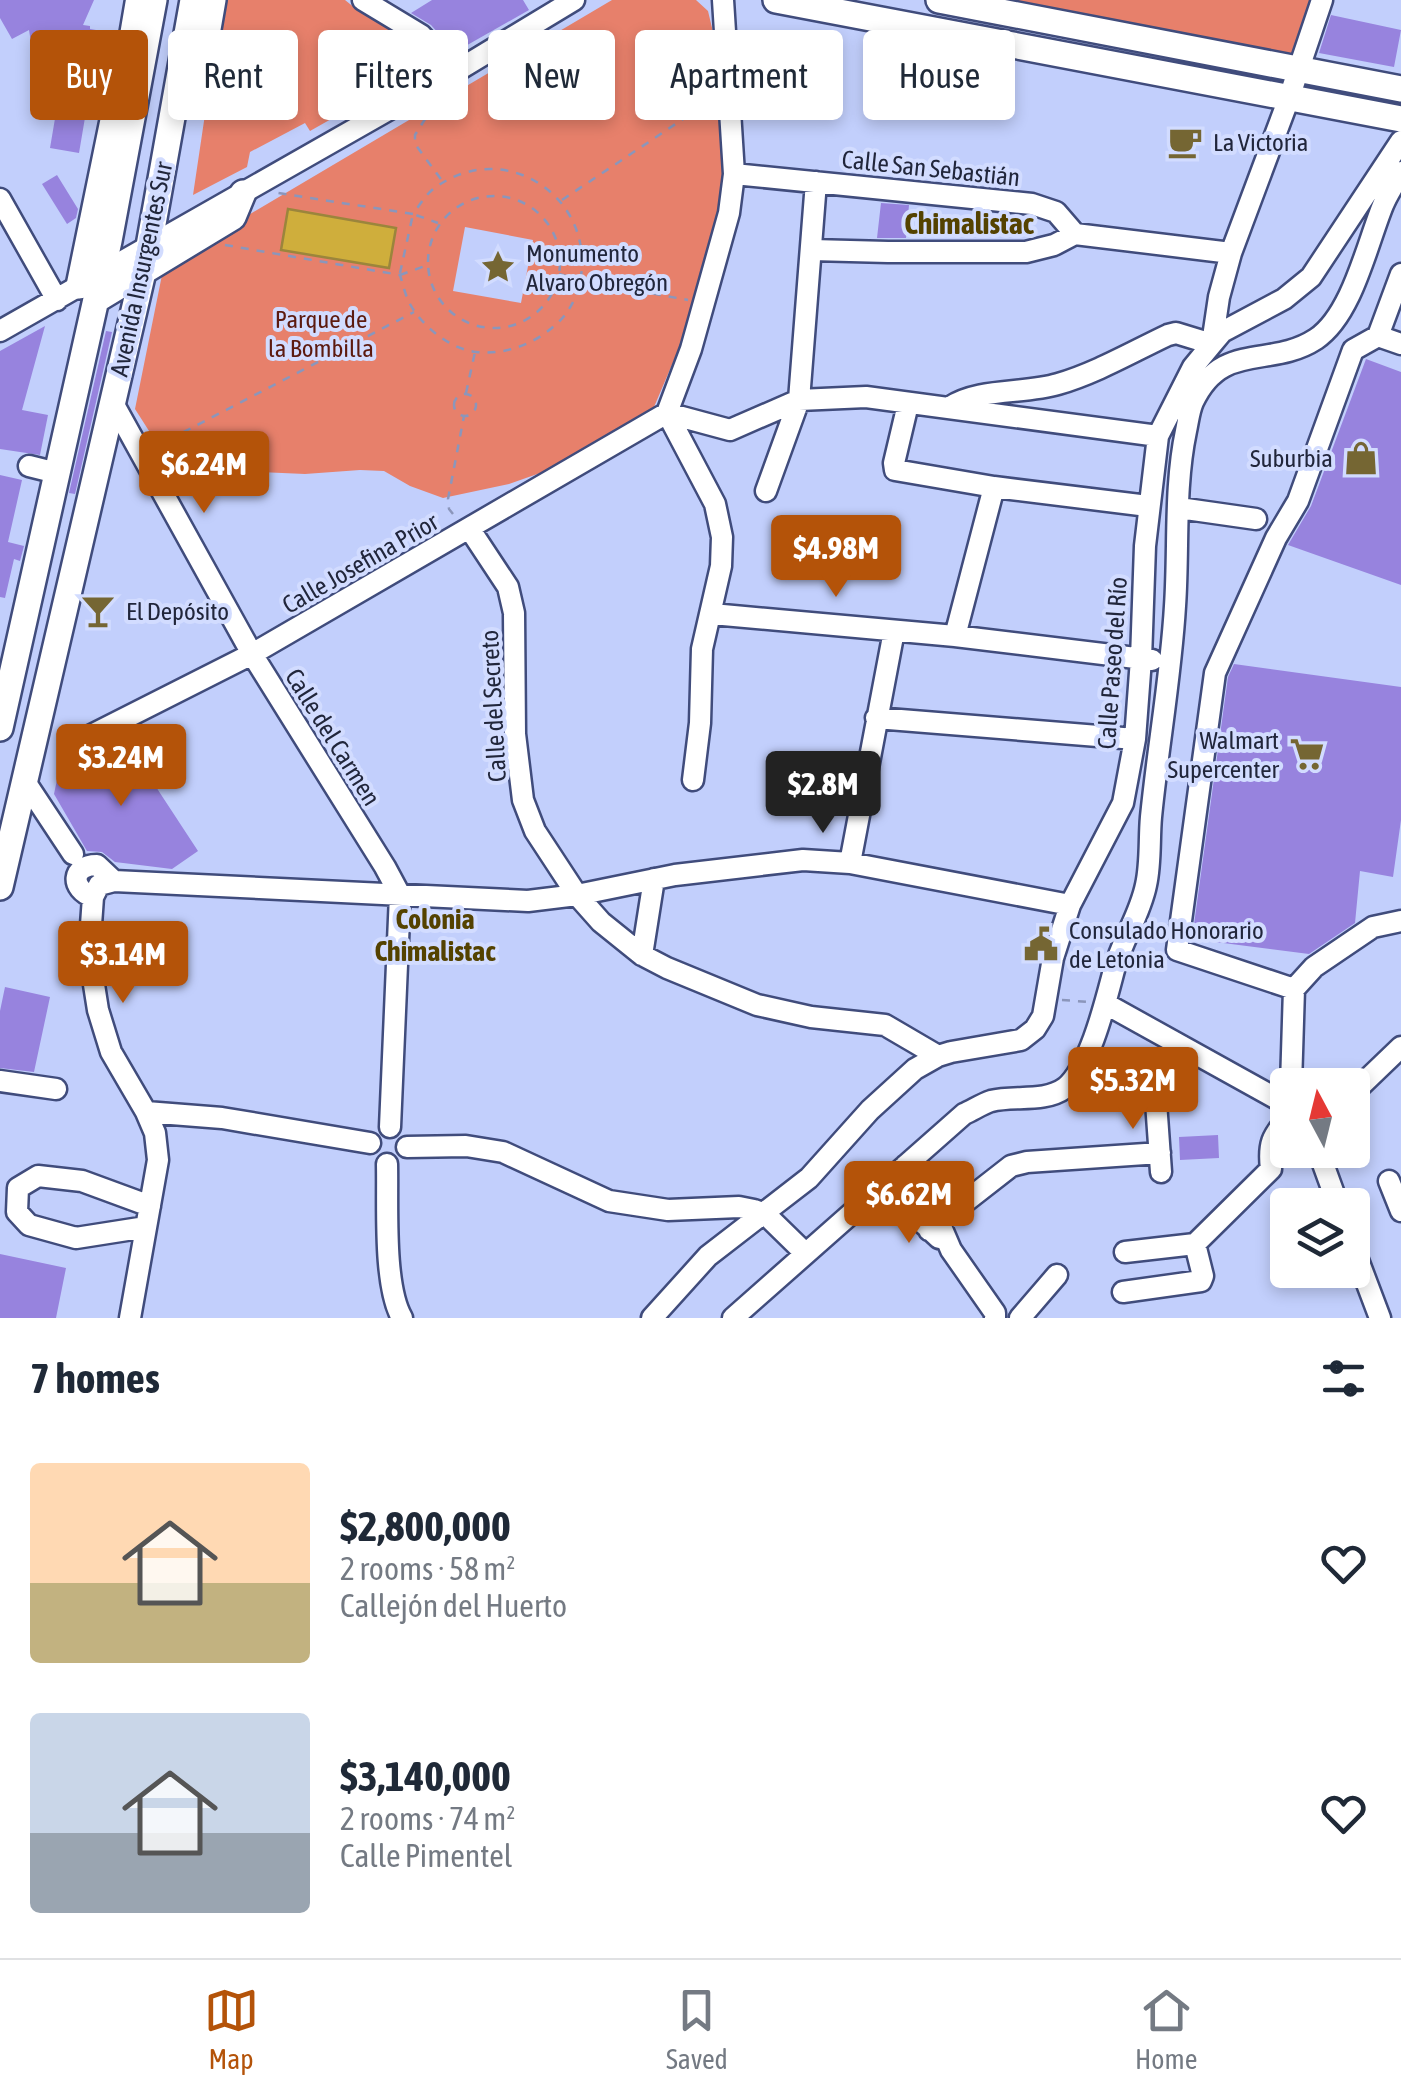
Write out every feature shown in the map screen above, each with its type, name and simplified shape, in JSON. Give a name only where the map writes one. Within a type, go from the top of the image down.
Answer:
[{"type":"main road","name":"Avenida Insurgentes Sur","points":[[188,30],[194,0]]},
{"type":"main road","points":[[207,30],[213,0]]},
{"type":"main road","points":[[776,0],[1401,118]]},
{"type":"main road","points":[[939,0],[1401,88]]},
{"type":"main road","name":"Avenida Insurgentes Sur","points":[[0,728],[57,473],[77,296],[102,272],[152,11]]},
{"type":"main road","points":[[77,296],[113,120]]},
{"type":"main road","name":"Avenida Insurgentes Sur","points":[[0,887],[149,246],[172,120]]},
{"type":"main road","points":[[101,181],[108,200],[117,204],[150,200],[160,190]]},
{"type":"main road","points":[[77,296],[143,272],[196,240],[232,216],[248,190]]},
{"type":"street","points":[[131,30],[136,0]]},
{"type":"street","points":[[363,0],[414,30]]},
{"type":"street","points":[[468,65],[574,0]]},
{"type":"street","points":[[723,0],[725,30]]},
{"type":"street","points":[[1232,361],[1218,354],[1212,344],[1219,297],[1231,253],[1322,0]]},
{"type":"street","points":[[102,272],[371,120]]},
{"type":"street","points":[[693,780],[700,724],[702,649],[722,566],[722,537],[715,504],[667,413],[691,349],[729,213],[734,174],[731,120]]},
{"type":"street","name":"Calle Paseo del Río","points":[[1232,361],[1287,350],[1316,338],[1338,316],[1356,280],[1381,188],[1401,141]]},
{"type":"street","name":"Calle Paseo del Río","points":[[652,1318],[708,1256],[809,1178],[870,1110],[915,1068],[938,1056],[1021,1040],[1043,1016],[1053,958],[1070,905],[1123,803],[1135,740],[1148,506],[1158,436],[1193,367],[1222,332],[1284,299],[1311,276],[1381,188],[1401,172]]},
{"type":"street","name":"Calle San Sebastián","points":[[734,174],[1032,204],[1056,212],[1075,234],[1231,253]]},
{"type":"street","points":[[766,491],[799,400],[816,182]]},
{"type":"street","points":[[0,331],[77,296],[1,204]]},
{"type":"street","points":[[812,250],[1026,252],[1054,245],[1075,234]]},
{"type":"street","points":[[1294,989],[1177,950],[1214,673],[1276,538],[1298,500],[1353,350],[1378,336],[1401,274]]},
{"type":"street","points":[[947,409],[967,398],[1070,380],[1176,333],[1212,344]]},
{"type":"street","points":[[1378,336],[1401,344]]},
{"type":"street","points":[[747,1313],[805,1254],[964,1114],[988,1102],[1044,1097],[1064,1088],[1080,1071],[1147,881],[1176,608],[1181,454],[1192,403],[1221,367],[1232,361]]},
{"type":"street","points":[[667,413],[730,430],[799,400],[866,397],[1158,436]]},
{"type":"street","name":"Calle del Carmen","points":[[112,401],[252,654],[400,895]]},
{"type":"street","points":[[908,404],[895,470],[1148,506]]},
{"type":"street","name":"Calle Josefina Prior","points":[[72,745],[252,654],[667,413]]},
{"type":"street","points":[[29,466],[57,473]]},
{"type":"street","points":[[956,636],[994,487]]},
{"type":"street","points":[[1179,508],[1256,519]]},
{"type":"street","name":"Calle del Secreto","points":[[469,528],[508,587],[514,613],[515,734],[523,800],[535,831],[577,896],[602,922],[642,954],[667,968],[757,1005],[885,1026],[938,1056]]},
{"type":"street","points":[[712,614],[956,636],[1170,661]]},
{"type":"street","points":[[850,864],[894,631]]},
{"type":"street","points":[[876,718],[1135,740]]},
{"type":"street","points":[[24,780],[73,854]]},
{"type":"street","points":[[130,1318],[158,1160],[155,1133],[111,1052],[98,1010],[89,953],[102,887],[528,901],[577,896],[654,879],[803,860],[850,864],[1070,905]]},
{"type":"street","points":[[642,954],[654,879]]},
{"type":"street","points":[[390,1127],[400,895]]},
{"type":"street","points":[[1289,1068],[1294,989],[1314,967],[1373,927],[1401,921]]},
{"type":"street","points":[[1106,1004],[1270,1091]]},
{"type":"street","points":[[1370,1077],[1401,1048]]},
{"type":"street","points":[[0,1081],[56,1089]]},
{"type":"street","points":[[934,1226],[1011,1166],[1027,1162],[1160,1163],[1154,1088]]},
{"type":"street","points":[[146,1112],[222,1118],[370,1144]]},
{"type":"street","points":[[390,1127],[403,1134],[407,1147],[401,1160],[387,1164],[374,1158],[370,1144],[376,1132],[390,1127]]},
{"type":"street","points":[[407,1147],[466,1146],[503,1152],[609,1201],[668,1210],[740,1207],[765,1214],[805,1254]]},
{"type":"street","points":[[387,1164],[390,1276],[402,1318]]},
{"type":"street","points":[[906,1165],[934,1226],[995,1312],[995,1318]]},
{"type":"street","points":[[1126,1252],[1195,1244],[1271,1168]]},
{"type":"street","points":[[38,1176],[82,1181],[148,1216],[76,1238],[29,1225],[17,1212],[18,1188],[38,1176]]},
{"type":"street","points":[[1389,1182],[1401,1212]]},
{"type":"street","points":[[882,1185],[934,1226]]},
{"type":"street","points":[[1123,1292],[1202,1282],[1195,1244]]},
{"type":"street","points":[[1020,1318],[1057,1275]]},
{"type":"street","points":[[1369,1288],[1380,1318]]},
{"type":"path","points":[[424,120],[415,134],[415,144],[444,184]]},
{"type":"path","points":[[560,201],[683,120]]},
{"type":"path","points":[[487,169],[518,173],[545,186],[567,208],[580,235],[584,264],[578,294],[562,319],[540,339],[512,350],[475,352],[454,345],[428,328],[410,304],[400,275],[413,214],[430,192],[444,184],[457,176],[487,169]]},
{"type":"path","points":[[248,190],[413,214],[439,224]]},
{"type":"path","points":[[497,196],[520,201],[538,212],[552,230],[560,251],[559,274],[552,294],[539,311],[500,328],[478,326],[458,318],[442,304],[431,286],[427,265],[430,244],[439,224],[455,208],[475,198],[497,196]]},
{"type":"path","points":[[196,240],[400,275],[427,265]]},
{"type":"path","points":[[559,274],[704,303]]},
{"type":"path","points":[[141,454],[415,311]]},
{"type":"path","points":[[466,394],[475,352]]},
{"type":"path","points":[[466,394],[474,398],[476,406],[472,414],[464,416],[454,404],[466,394]]},
{"type":"path","points":[[464,416],[448,500],[455,518],[469,528]]},
{"type":"path","points":[[1046,998],[1106,1004]]},
{"type":"green space","points":[[222,0],[345,0],[396,30],[318,30],[318,120],[329,120],[310,131],[305,123],[250,152],[247,167],[193,195],[204,120],[298,120],[298,30],[218,30]]},
{"type":"green space","name":"Parque de la Bombilla","points":[[612,0],[696,0],[708,11],[713,30],[635,30],[635,120],[724,120],[726,162],[721,215],[691,320],[654,407],[543,472],[509,484],[443,498],[384,471],[239,471],[158,445],[135,409],[164,265],[409,120],[468,120],[468,85],[488,73],[488,120],[615,120],[615,30],[561,30]],"holes":[[[465,227],[533,240],[521,303],[453,291]]]},
{"type":"green space","points":[[966,0],[1316,0],[1297,55],[1288,61]]},
{"type":"shaded area","points":[[288,209],[396,228],[389,268],[281,250]]},
{"type":"building","points":[[0,0],[94,0],[83,25],[96,30],[30,30],[30,36],[29,30],[12,39],[0,18]]},
{"type":"building","points":[[432,0],[523,0],[529,10],[468,45],[468,30],[435,30],[411,13]]},
{"type":"building","points":[[1331,15],[1401,30],[1394,67],[1319,53]]},
{"type":"building","points":[[55,120],[85,120],[79,153],[50,148]]},
{"type":"building","points":[[57,175],[78,209],[76,218],[67,224],[42,184]]},
{"type":"building","points":[[881,203],[909,205],[906,238],[877,238]]},
{"type":"building","points":[[45,326],[22,410],[48,415],[40,455],[0,449],[0,351]]},
{"type":"building","points":[[106,331],[112,332],[75,494],[69,493]]},
{"type":"building","name":"Suburbia","points":[[1366,359],[1401,372],[1401,585],[1288,545],[1311,506]]},
{"type":"building","points":[[0,475],[22,480],[8,542],[24,546],[20,561],[14,559],[5,598],[0,597]]},
{"type":"building","name":"Walmart Supercenter","points":[[1234,664],[1401,687],[1401,820],[1393,877],[1360,871],[1355,923],[1309,954],[1192,939],[1228,677]]},
{"type":"building","points":[[122,735],[198,851],[172,869],[115,862],[102,852],[87,851],[54,794],[61,761]]},
{"type":"building","points":[[5,987],[50,997],[34,1072],[0,1068],[0,1011]]},
{"type":"building","points":[[1218,1135],[1219,1158],[1180,1160],[1179,1137]]},
{"type":"building","points":[[0,1254],[66,1268],[56,1318],[0,1318]]},
{"type":"place","name":"La Victoria","points":[[1185,142]]},
{"type":"place","name":"Monumento Alvaro Obregón","points":[[498,267]]},
{"type":"place","name":"Suburbia","points":[[1361,458]]},
{"type":"place","name":"El Depósito","points":[[98,611]]},
{"type":"place","name":"Walmart Supercenter","points":[[1307,754]]},
{"type":"place","name":"Consulado Honorario de Letonia","points":[[1041,944]]},
{"type":"district","name":"Chimalistac","points":[[969,224]]},
{"type":"district","name":"Colonia Chimalistac","points":[[435,935]]}]
